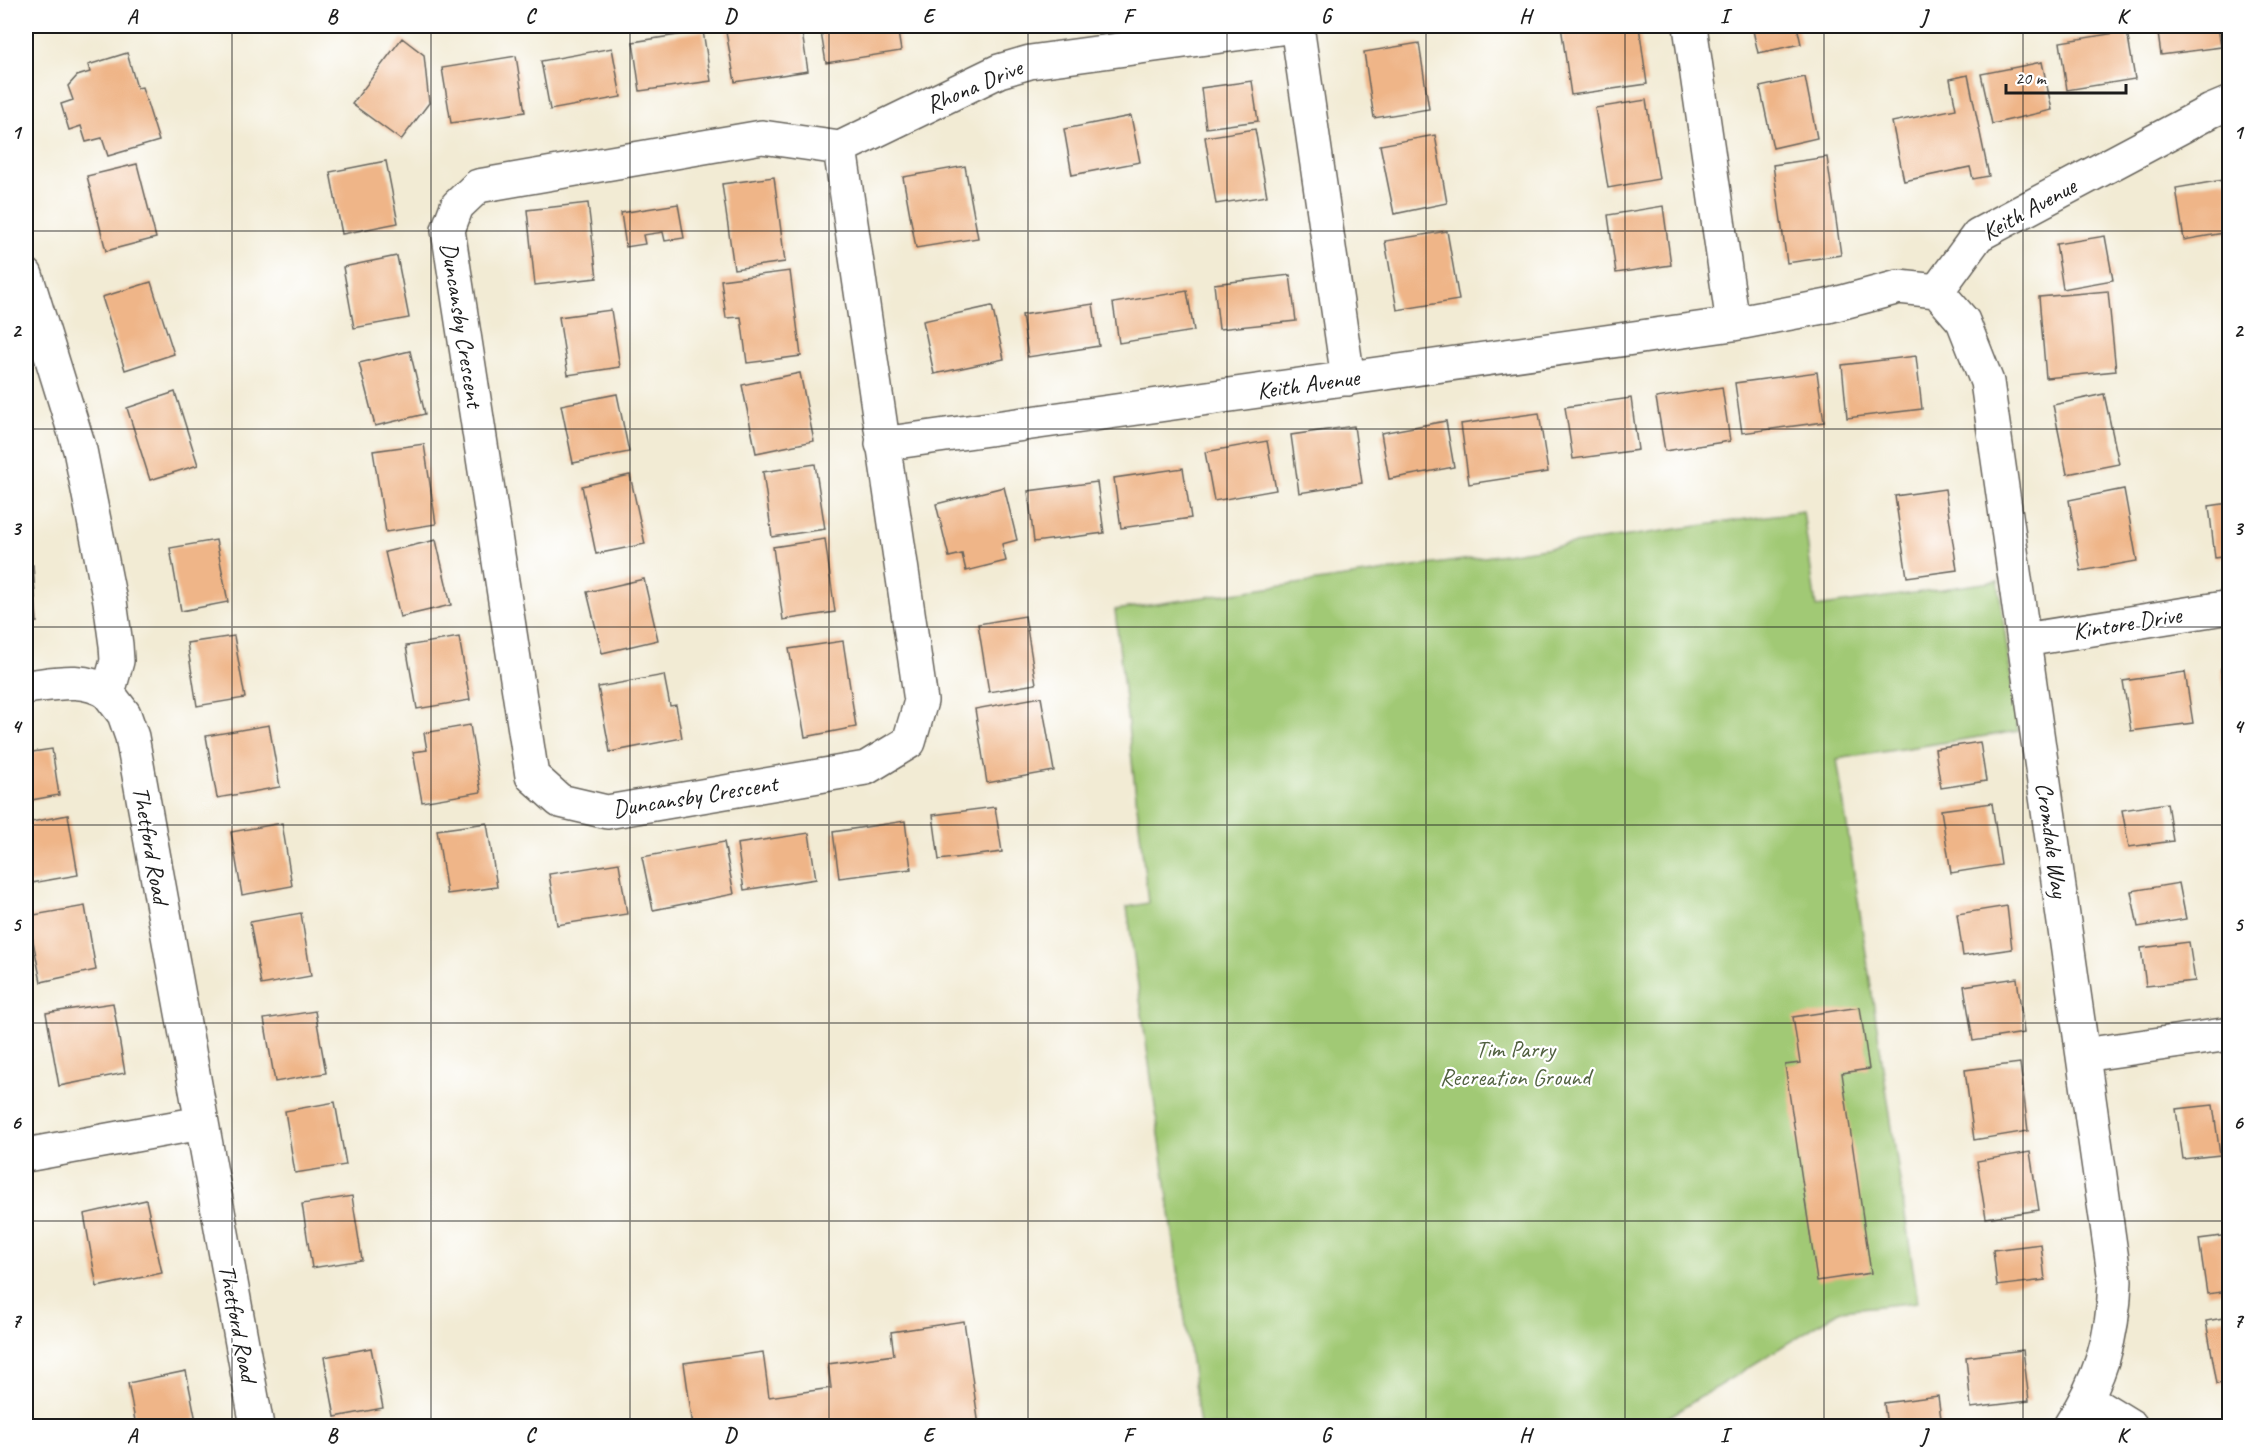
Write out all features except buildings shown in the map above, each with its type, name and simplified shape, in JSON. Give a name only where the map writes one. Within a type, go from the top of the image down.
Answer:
[{"type":"street","name":"Rhona Drive","points":[[840,148],[999,71],[1030,62],[1296,26],[1348,379]]},
{"type":"street","points":[[1690,26],[1733,324]]},
{"type":"street","name":"Keith Avenue","points":[[882,444],[1733,324],[1828,306],[1899,287],[1937,291],[1978,235],[2200,116],[2229,103]]},
{"type":"street","name":"Duncansby Crescent","points":[[762,137],[840,148],[921,701],[909,742],[866,768],[607,812],[560,801],[532,776],[448,230],[457,206],[478,186],[762,137]]},
{"type":"street","points":[[26,275],[80,450],[93,510],[117,661],[108,693],[88,684],[75,682],[26,687]]},
{"type":"street","name":"Cromdale Way","points":[[1937,291],[1963,321],[1987,382],[2115,1281],[2114,1312],[2109,1341],[2100,1371],[2087,1399],[2070,1426]]},
{"type":"street","name":"Kintore Drive","points":[[2024,640],[2229,607]]},
{"type":"street","name":"Thetford Road","points":[[108,693],[124,714],[132,737],[257,1426]]},
{"type":"street","points":[[2083,1055],[2229,1034]]},
{"type":"street","points":[[26,1155],[201,1123]]},
{"type":"street","points":[[2087,1399],[2131,1426]]},
{"type":"green space","name":"Tim Parry Recreation Ground","points":[[1803,511],[1816,607],[1998,581],[2018,731],[1837,759],[1918,1302],[1841,1310],[1654,1426],[1200,1426],[1127,907],[1148,903],[1115,610]]}]
